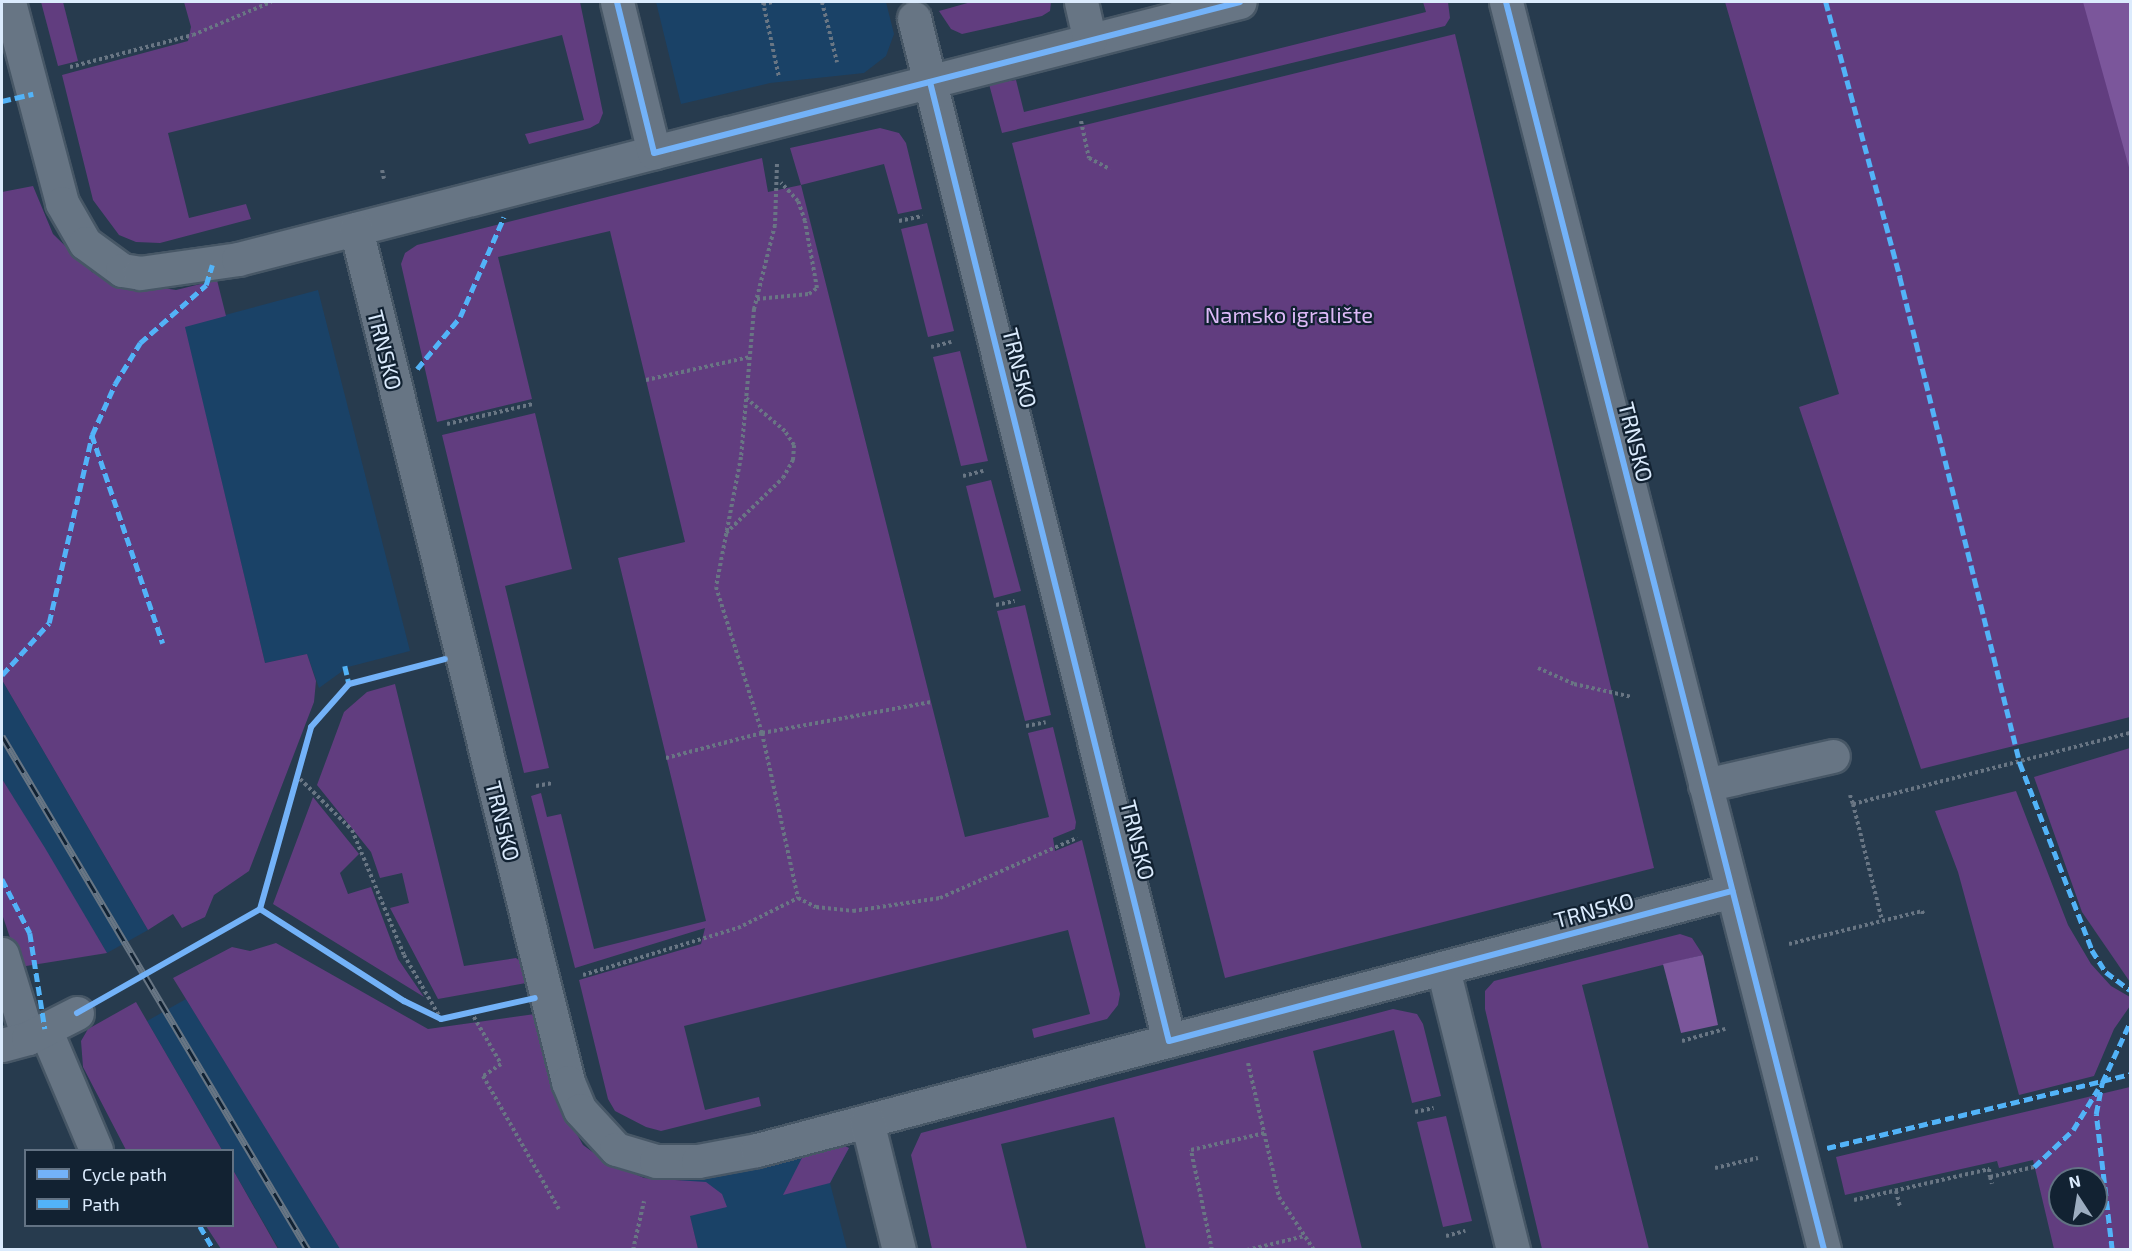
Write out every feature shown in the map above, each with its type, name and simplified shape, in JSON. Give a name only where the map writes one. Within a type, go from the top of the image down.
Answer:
[{"type":"street","points":[[9,2],[62,203],[85,243],[122,270],[140,273],[212,265],[1240,2]]},
{"type":"street","points":[[616,2],[654,153]]},
{"type":"street","points":[[1081,2],[1090,40]]},
{"type":"street","name":"TRNSKO","points":[[1506,2],[1824,1250]]},
{"type":"street","name":"TRNSKO","points":[[914,18],[1169,1041]]},
{"type":"street","name":"TRNSKO","points":[[356,229],[568,1082],[579,1110],[596,1132],[616,1149],[656,1161],[698,1161],[757,1150],[1732,891]]},
{"type":"street","points":[[1705,785],[1833,756]]},
{"type":"street","points":[[2,954],[25,1037],[95,1149]]},
{"type":"street","points":[[1443,969],[1513,1250]]},
{"type":"street","points":[[25,1037],[77,1013]]},
{"type":"street","points":[[867,1121],[898,1250]]},
{"type":"path","points":[[66,68],[193,35],[271,2]]},
{"type":"path","points":[[773,2],[763,3],[781,86]]},
{"type":"path","points":[[822,2],[839,70]]},
{"type":"path","points":[[1080,121],[1089,158],[1110,169]]},
{"type":"path","points":[[777,160],[780,182],[776,225],[757,299],[741,457],[716,587],[762,733],[798,898]]},
{"type":"path","points":[[757,299],[809,294],[817,288],[806,220],[798,201],[780,182]]},
{"type":"path","points":[[899,221],[929,215]]},
{"type":"path","points":[[931,347],[962,340]]},
{"type":"path","points":[[646,380],[750,357]]},
{"type":"path","points":[[725,534],[783,478],[793,459],[794,445],[785,432],[746,398]]},
{"type":"path","points":[[443,424],[533,404]]},
{"type":"path","points":[[963,476],[995,467]]},
{"type":"path","points":[[996,605],[1018,600]]},
{"type":"path","points":[[1538,668],[1574,684],[1632,697]]},
{"type":"path","points":[[666,758],[762,733],[931,702]]},
{"type":"path","points":[[1026,726],[1058,719]]},
{"type":"path","points":[[1853,804],[2130,733]]},
{"type":"path","points":[[1833,756],[1853,804],[1882,920]]},
{"type":"path","points":[[293,786],[299,765]]},
{"type":"path","points":[[296,775],[352,830],[404,956],[441,1019]]},
{"type":"path","points":[[798,898],[816,907],[853,911],[940,898],[1086,834]]},
{"type":"path","points":[[571,978],[738,928],[798,898]]},
{"type":"path","points":[[1786,944],[1922,911],[1924,916]]},
{"type":"path","points":[[1832,933],[1834,939]]},
{"type":"path","points":[[423,1010],[441,1019],[451,1017]]},
{"type":"path","points":[[461,1014],[482,1010]]},
{"type":"path","points":[[471,1012],[501,1064],[483,1076],[559,1209]]},
{"type":"path","points":[[1682,1041],[1729,1028]]},
{"type":"path","points":[[1253,1086],[1279,1197],[1314,1250]]},
{"type":"path","points":[[1212,1250],[1191,1150],[1265,1134]]},
{"type":"path","points":[[1715,1168],[1761,1158]]},
{"type":"path","points":[[633,1250],[656,1161]]},
{"type":"path","points":[[1990,1177],[2034,1167]]},
{"type":"path","points":[[1841,1203],[1989,1169],[1992,1184]]},
{"type":"path","points":[[1896,1191],[1900,1207]]},
{"type":"path","points":[[1247,1250],[1305,1236]]},
{"type":"shaded area","points":[[656,2],[886,2],[894,34],[886,56],[864,73],[770,83],[681,104]]},
{"type":"shaded area","points":[[2083,2],[2130,2],[2130,171]]},
{"type":"shaded area","points":[[318,290],[410,651],[348,667],[319,688],[307,654],[265,663],[184,326]]},
{"type":"shaded area","points":[[2,680],[148,930],[107,953],[2,779]]},
{"type":"shaded area","points":[[1703,955],[1718,1025],[1681,1033],[1663,964]]},
{"type":"shaded area","points":[[186,999],[340,1249],[279,1249],[234,1172],[234,1149],[221,1149],[147,1021]]},
{"type":"shaded area","points":[[810,1146],[849,1148],[830,1183],[847,1249],[698,1249],[680,1177]]},
{"type":"green space","points":[[41,2],[63,2],[78,61],[58,66]]},
{"type":"green space","points":[[184,2],[580,2],[603,113],[599,123],[590,128],[529,144],[525,134],[584,120],[562,35],[168,133],[189,218],[246,204],[251,219],[160,243],[136,242],[119,235],[93,200],[62,75],[188,41],[191,27]]},
{"type":"green space","points":[[971,2],[1051,2],[1050,11],[1042,16],[962,34],[951,29],[939,11]]},
{"type":"green space","points":[[1423,2],[1448,2],[1450,18],[1445,26],[1002,133],[989,84],[1016,80],[1024,112],[1426,12]]},
{"type":"green space","points":[[1725,2],[2130,2],[2130,717],[1921,769],[1799,407],[1839,394]]},
{"type":"green space","name":"Namsko igralište","points":[[1455,34],[1654,868],[1225,978],[1012,143]]},
{"type":"green space","points":[[880,128],[899,133],[906,143],[922,209],[898,214],[884,164],[801,185],[790,148]]},
{"type":"green space","points":[[762,158],[768,192],[801,185],[965,837],[1049,817],[1028,733],[1053,727],[1076,822],[1075,829],[1053,838],[1055,851],[1082,840],[1120,994],[1118,1005],[1107,1019],[1034,1038],[1032,1029],[1090,1014],[1068,930],[684,1026],[705,1110],[759,1097],[761,1106],[661,1131],[646,1127],[615,1111],[608,1099],[579,980],[701,944],[705,928],[575,968],[531,796],[541,793],[547,817],[561,814],[594,949],[706,921],[618,558],[685,542],[610,231],[498,257],[532,399],[437,422],[401,264],[405,253],[417,245]]},
{"type":"green space","points":[[33,186],[53,234],[92,272],[110,280],[176,290],[217,280],[226,316],[185,327],[265,663],[307,654],[316,681],[314,702],[249,871],[214,895],[205,917],[182,928],[173,914],[148,930],[2,680],[2,192]]},
{"type":"green space","points":[[927,223],[954,331],[928,337],[901,229]]},
{"type":"green space","points":[[960,351],[988,461],[961,466],[933,357]]},
{"type":"green space","points":[[535,413],[572,569],[505,586],[549,768],[524,773],[442,435]]},
{"type":"green space","points":[[991,480],[1021,591],[994,598],[966,486]]},
{"type":"green space","points":[[1025,605],[1051,715],[1025,721],[997,611]]},
{"type":"green space","points":[[395,684],[464,966],[516,958],[526,966],[529,976],[526,983],[438,999],[390,908],[409,903],[402,873],[380,878],[371,852],[317,785],[344,712],[367,692]]},
{"type":"green space","points":[[2130,748],[2130,982],[2082,912],[2034,777]]},
{"type":"green space","points":[[2,779],[107,953],[20,967],[2,914]]},
{"type":"green space","points":[[2016,791],[2068,925],[2091,964],[2111,986],[2130,997],[2130,1006],[2114,1029],[2094,1076],[2019,1095],[1958,872],[1935,811]]},
{"type":"green space","points":[[313,797],[359,854],[340,873],[348,894],[371,887],[398,959],[424,997],[273,904]]},
{"type":"green space","points":[[1680,934],[1692,938],[1703,955],[1582,985],[1649,1249],[1542,1249],[1485,1009],[1485,991],[1494,981]]},
{"type":"green space","points":[[276,943],[428,1029],[535,1014],[569,1120],[583,1145],[605,1161],[644,1178],[706,1182],[722,1194],[727,1207],[690,1216],[698,1249],[340,1249],[173,978],[232,947],[250,951]]},
{"type":"green space","points":[[136,1002],[221,1149],[125,1149],[83,1067],[81,1041],[88,1029]]},
{"type":"green space","points":[[1393,1009],[1417,1014],[1423,1024],[1441,1096],[1412,1103],[1394,1030],[1313,1051],[1362,1249],[1146,1249],[1114,1117],[1001,1144],[1027,1249],[932,1249],[911,1155],[921,1133]]},
{"type":"green space","points":[[2130,1087],[2130,1249],[2054,1249],[2049,1227],[2108,1227],[2108,1167],[2048,1167],[2048,1224],[2033,1160],[1999,1168],[1997,1161],[1845,1195],[1836,1157]]},
{"type":"green space","points":[[1446,1116],[1472,1221],[1443,1227],[1417,1122]]},
{"type":"green space","points":[[841,1144],[849,1148],[830,1183],[783,1195],[806,1150]]},
{"type":"green space","points":[[234,1172],[278,1249],[221,1249],[207,1227],[234,1227]]},
{"type":"railway","points":[[2,736],[308,1250]]},
{"type":"marked path","points":[[1826,2],[1900,277],[2020,763],[2092,950],[2106,972],[2130,990]]},
{"type":"marked path","points":[[2,101],[33,94]]},
{"type":"marked path","points":[[417,369],[460,317],[504,217]]},
{"type":"marked path","points":[[2,675],[49,623],[92,435],[115,384],[140,343],[206,285],[212,265]]},
{"type":"marked path","points":[[92,435],[163,643]]},
{"type":"marked path","points":[[345,666],[349,684]]},
{"type":"marked path","points":[[2,879],[30,933],[45,1029]]},
{"type":"marked path","points":[[2112,1250],[2096,1114],[2102,1083],[2130,1022]]},
{"type":"marked path","points":[[1827,1148],[2130,1074]]},
{"type":"marked path","points":[[2034,1167],[2073,1130],[2098,1089]]},
{"type":"marked path","points":[[201,1227],[214,1250]]},
{"type":"cycle path","points":[[617,2],[654,153],[1240,2]]},
{"type":"cycle path","points":[[1506,2],[1824,1250]]},
{"type":"cycle path","points":[[930,82],[1169,1041],[1732,891]]},
{"type":"cycle path","points":[[77,1013],[260,909],[311,727],[349,684],[445,659]]},
{"type":"cycle path","points":[[260,909],[404,1001],[441,1019],[535,998]]}]
